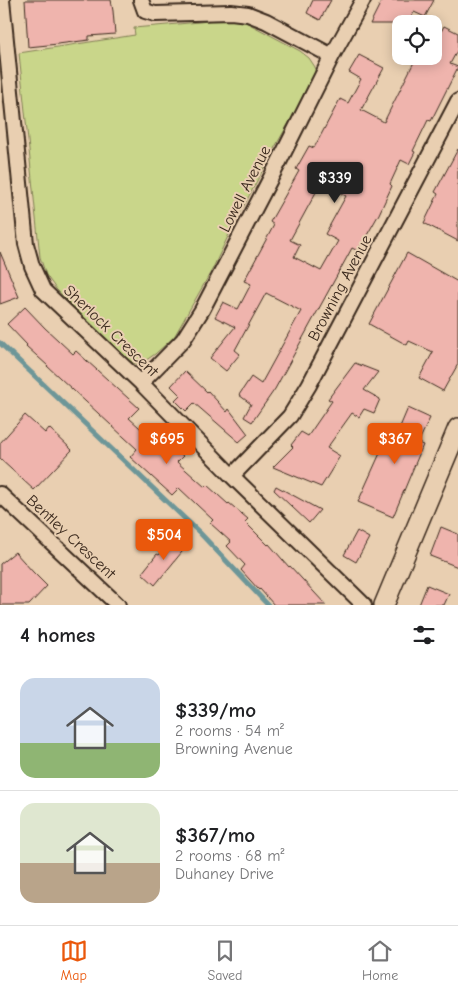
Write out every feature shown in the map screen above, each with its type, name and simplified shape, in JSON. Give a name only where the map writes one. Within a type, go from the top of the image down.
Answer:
[{"type":"street","name":"Sherlock Crescent","points":[[2,0],[26,244],[32,266],[43,290],[141,383],[232,476],[364,605]]},
{"type":"street","points":[[141,0],[145,10],[155,14],[231,12],[248,14],[266,21],[332,56]]},
{"type":"street","name":"Lowell Avenue","points":[[141,383],[183,340],[202,310],[280,162],[332,56],[363,0]]},
{"type":"street","name":"Browning Avenue","points":[[232,476],[290,416],[309,385],[458,102]]},
{"type":"street","points":[[384,605],[458,428]]},
{"type":"street","name":"Bentley Crescent","points":[[0,494],[118,605]]},
{"type":"green space","points":[[226,18],[240,19],[300,51],[309,58],[315,67],[315,73],[310,86],[232,228],[212,270],[174,337],[155,354],[145,361],[136,364],[121,356],[56,289],[46,275],[40,257],[19,53],[135,35],[134,28]]},
{"type":"building","points":[[25,0],[111,0],[115,34],[89,36],[89,40],[28,47]]},
{"type":"building","points":[[313,0],[331,0],[320,20],[307,13]]},
{"type":"building","points":[[382,0],[434,0],[426,15],[414,12],[412,15],[392,15],[392,24],[370,24]]},
{"type":"building","points":[[444,26],[458,33],[458,49],[450,64],[458,67],[431,121],[428,120],[409,164],[401,160],[379,214],[358,251],[352,248],[275,389],[252,422],[244,417],[251,404],[239,395],[251,377],[261,384],[301,311],[266,293],[235,350],[240,354],[226,371],[210,358],[235,327],[215,317],[223,302],[238,309],[251,284],[244,281],[274,225],[270,222],[299,171],[296,169],[309,146],[314,148],[340,99],[348,103],[361,79],[349,72],[359,55],[384,68],[361,110],[384,122],[412,65],[442,65],[442,30]],"holes":[[[321,183],[346,196],[325,234],[338,241],[321,271],[294,257],[300,245],[290,240]]]},
{"type":"building","points":[[458,149],[458,241],[424,223],[438,194],[435,192]]},
{"type":"building","points":[[0,252],[19,297],[0,304]]},
{"type":"building","points":[[407,253],[458,282],[458,364],[443,391],[419,378],[433,352],[409,341],[407,345],[369,324]]},
{"type":"building","points":[[25,307],[73,354],[76,351],[139,408],[129,418],[149,436],[155,430],[183,456],[177,462],[205,487],[207,485],[248,519],[245,522],[269,544],[326,605],[274,605],[241,570],[245,565],[227,546],[231,542],[210,523],[213,520],[179,488],[172,495],[130,457],[137,449],[26,346],[7,324]]},
{"type":"building","points":[[355,363],[378,372],[364,390],[380,399],[374,413],[364,409],[359,417],[352,413],[327,448],[340,456],[321,487],[273,467],[293,447],[291,445],[301,432],[308,436],[332,401],[328,399]]},
{"type":"building","points":[[185,371],[208,391],[227,412],[229,409],[248,434],[239,442],[194,403],[186,411],[175,400],[180,395],[171,386]]},
{"type":"building","points":[[408,408],[430,418],[418,443],[423,445],[393,517],[358,502],[390,431],[397,434]]},
{"type":"building","points":[[25,415],[45,433],[49,428],[72,450],[34,490],[0,459],[0,443]]},
{"type":"building","points":[[276,486],[320,510],[309,523],[274,490]]},
{"type":"building","points":[[441,527],[458,534],[458,567],[430,556]]},
{"type":"building","points":[[357,531],[369,538],[356,562],[344,555]]},
{"type":"building","points":[[174,537],[186,547],[155,585],[142,573]]},
{"type":"building","points":[[15,552],[47,586],[29,605],[0,605],[0,564]]},
{"type":"building","points":[[427,585],[449,594],[444,605],[419,605]]},
{"type":"waterway","points":[[0,343],[200,533],[268,605]]}]
